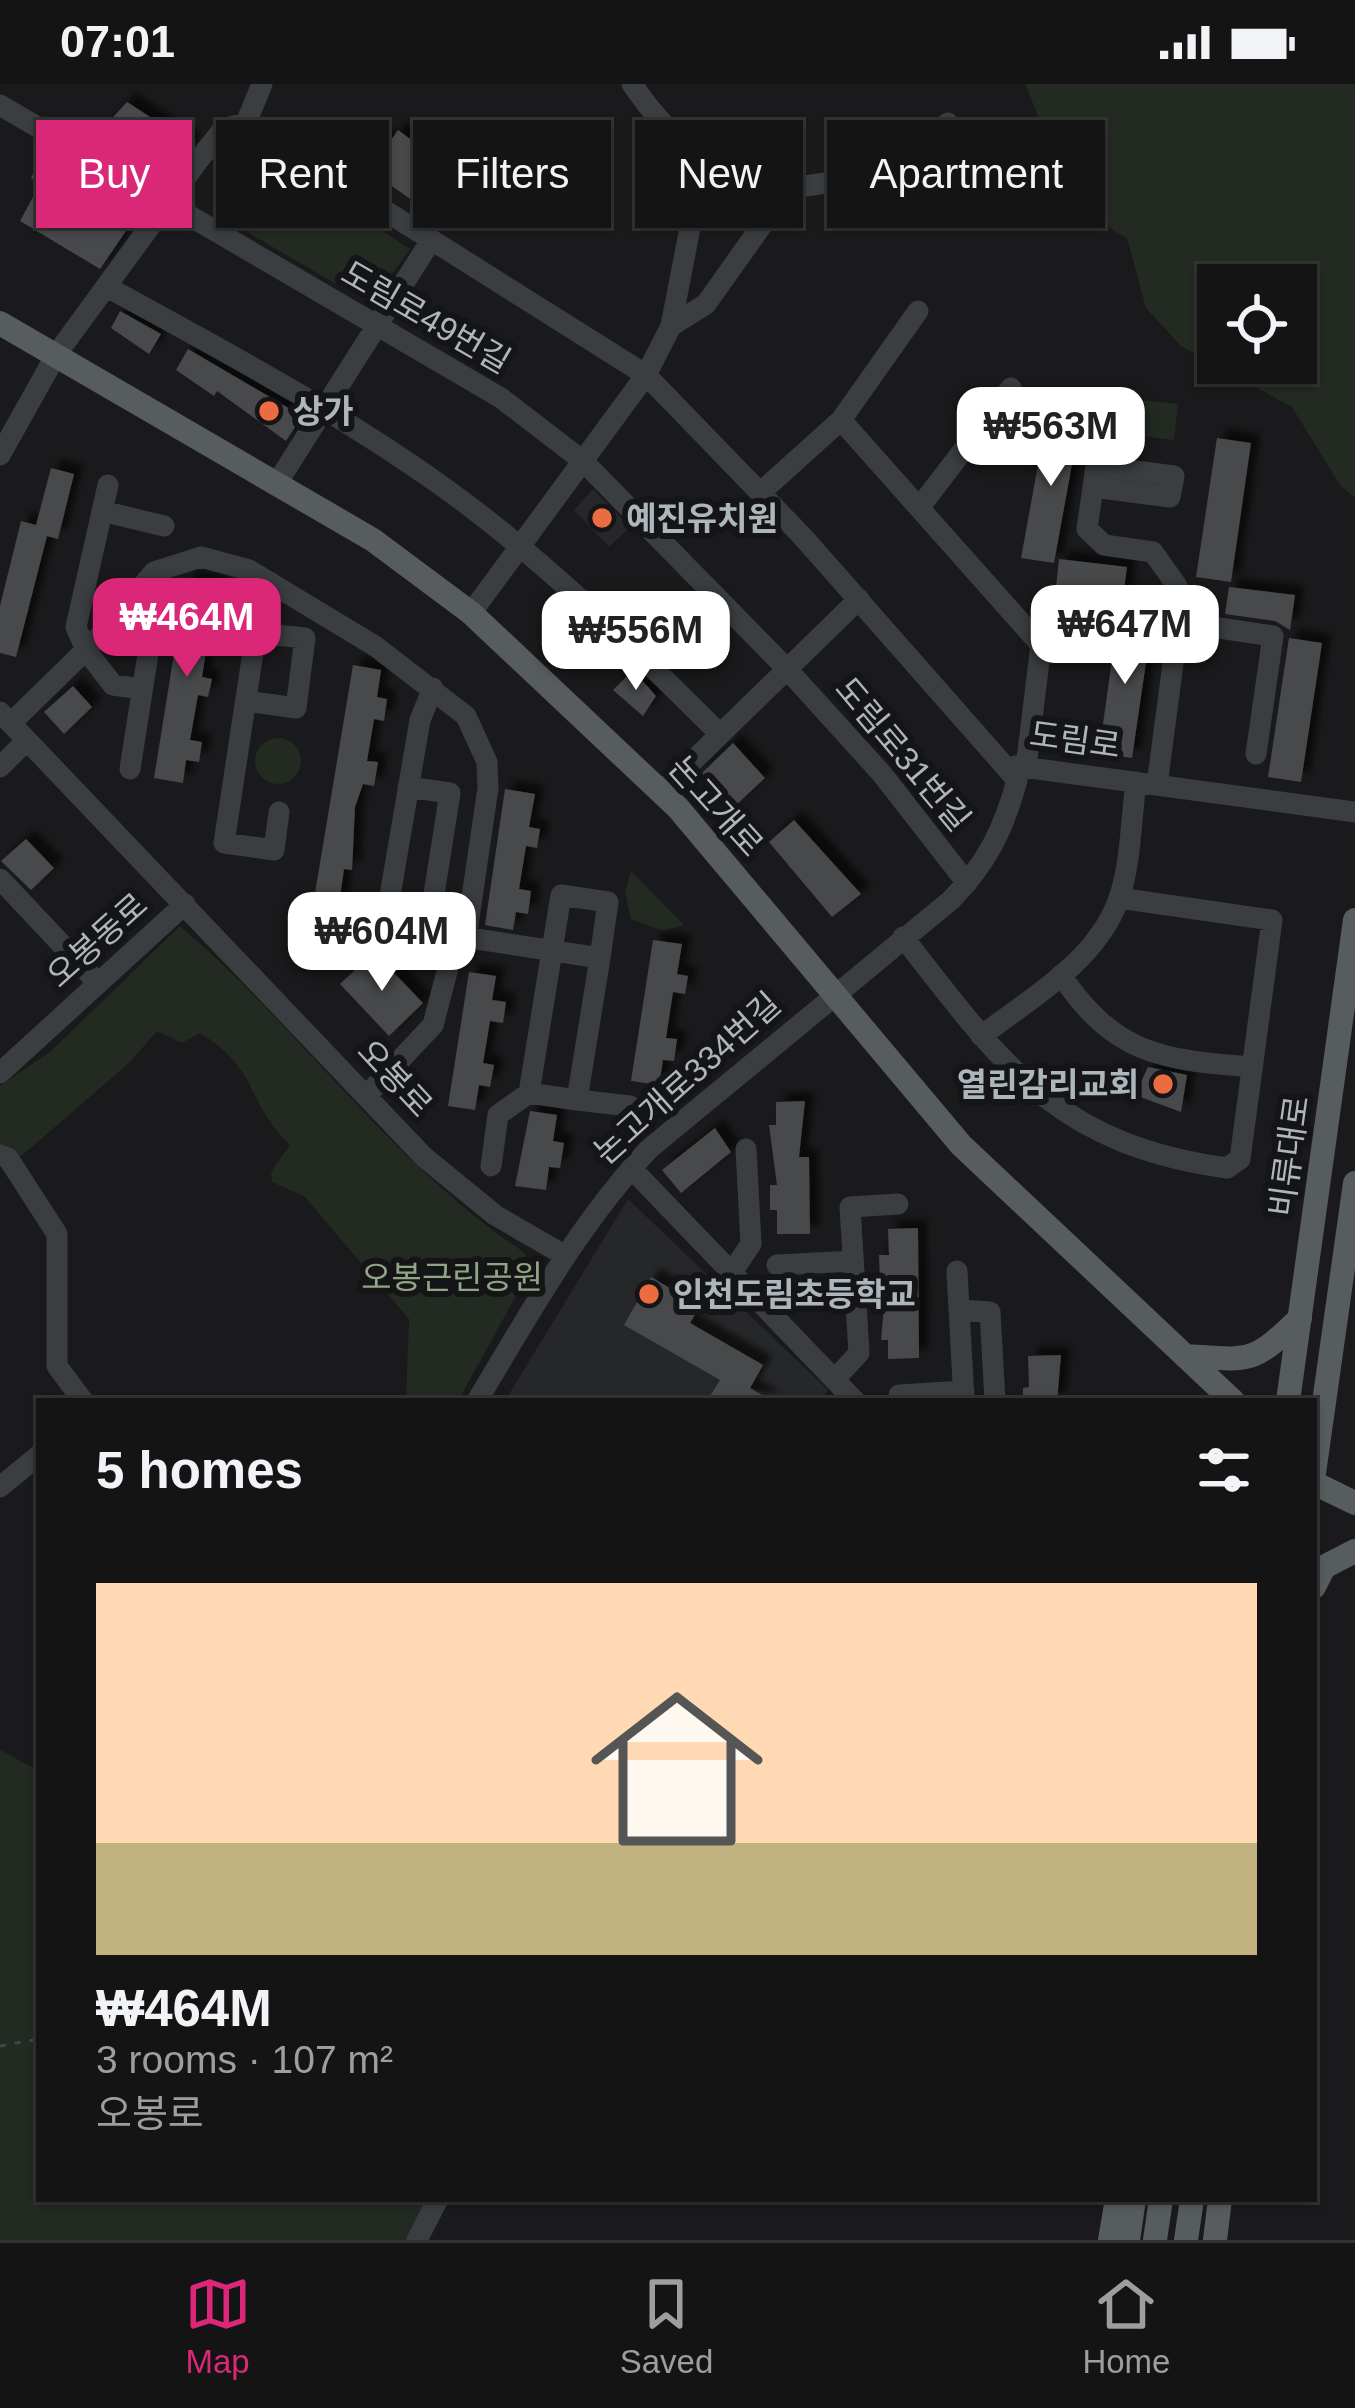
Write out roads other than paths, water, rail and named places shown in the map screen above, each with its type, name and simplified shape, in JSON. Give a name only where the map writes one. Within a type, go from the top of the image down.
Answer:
[{"type":"main road","name":"논고개로","points":[[0,323],[373,540],[471,613],[661,792],[961,1145],[1230,1398]]},
{"type":"main road","name":"비류대로","points":[[1288,1398],[1355,920]]},
{"type":"main road","name":"비류대로","points":[[1317,1452],[1355,1184]]},
{"type":"main road","points":[[1185,1356],[1262,1354],[1300,1318]]},
{"type":"main road","points":[[1317,1484],[1355,1503]]},
{"type":"main road","points":[[1317,1581],[1324,1567],[1355,1552]]},
{"type":"main road","points":[[1110,2240],[1116,2202]]},
{"type":"main road","points":[[1128,2240],[1134,2202]]},
{"type":"main road","points":[[1155,2240],[1161,2202]]},
{"type":"main road","points":[[1186,2240],[1192,2202]]},
{"type":"main road","points":[[1215,2240],[1220,2202]]},
{"type":"street","points":[[242,120],[262,84]]},
{"type":"street","points":[[632,84],[656,120]]},
{"type":"street","name":"도림로49번길","points":[[0,105],[36,126]]},
{"type":"street","points":[[192,176],[216,150]]},
{"type":"street","name":"도림로","points":[[389,216],[498,278],[646,375],[1017,766],[1355,812]]},
{"type":"street","name":"도림로49번길","points":[[192,219],[502,398],[583,461]]},
{"type":"street","points":[[0,455],[56,355],[150,228]]},
{"type":"street","points":[[471,613],[646,375],[671,326],[690,228]]},
{"type":"street","points":[[671,326],[706,304],[760,228]]},
{"type":"street","points":[[278,483],[430,242]]},
{"type":"street","points":[[107,287],[326,407],[520,547],[612,628],[720,734]]},
{"type":"street","points":[[760,493],[841,420],[918,311]]},
{"type":"street","points":[[919,508],[1011,388]]},
{"type":"street","name":"논고개로334번길","points":[[479,1398],[564,1255],[632,1168],[833,992],[968,883],[1000,837],[1016,780],[1040,645],[841,420]]},
{"type":"street","name":"도림로31번길","points":[[583,461],[787,669],[882,774],[968,883]]},
{"type":"street","points":[[108,485],[76,627],[86,650],[113,685],[142,689]]},
{"type":"street","points":[[981,1036],[1061,975],[1102,934],[1119,898],[1179,651],[1177,586],[1168,567],[1153,552],[1096,542],[1087,529],[1093,487]]},
{"type":"street","points":[[102,511],[164,526]]},
{"type":"street","points":[[5,717],[86,650],[154,572],[175,562],[225,559],[270,582],[434,688],[466,716],[487,762],[488,802],[466,938],[453,949],[441,1008],[424,1038],[368,1095]]},
{"type":"street","points":[[270,582],[256,633],[224,843],[274,850],[279,812]]},
{"type":"street","points":[[787,669],[859,599]]},
{"type":"street","points":[[130,769],[155,609]]},
{"type":"street","points":[[1179,622],[1273,637],[1256,754]]},
{"type":"street","points":[[245,701],[296,708],[305,638],[256,633]]},
{"type":"street","name":"도림로31번길","points":[[661,792],[787,669]]},
{"type":"street","points":[[434,688],[420,720],[385,925],[601,958]]},
{"type":"street","name":"오봉로","points":[[5,717],[454,1185],[564,1255]]},
{"type":"street","points":[[0,767],[27,740]]},
{"type":"street","points":[[408,787],[450,793],[428,932]]},
{"type":"street","points":[[0,878],[98,982]]},
{"type":"street","points":[[529,1093],[562,895],[608,902],[577,1100]]},
{"type":"street","points":[[903,937],[981,1036],[1047,1100],[1105,1138],[1227,1168],[1240,1159],[1272,920],[1119,898]]},
{"type":"street","name":"오봉동로","points":[[2,1065],[184,904]]},
{"type":"street","points":[[1061,975],[1092,1016],[1139,1050],[1188,1062],[1252,1067]]},
{"type":"street","points":[[491,1166],[498,1115],[529,1093],[631,1106]]},
{"type":"street","points":[[732,1272],[751,1244],[746,1149]]},
{"type":"street","points":[[0,1155],[8,1158],[57,1234],[57,1366],[81,1398]]},
{"type":"street","points":[[632,1168],[852,1398]]},
{"type":"street","points":[[835,1379],[859,1353],[850,1207],[898,1204]]},
{"type":"street","points":[[777,1265],[853,1261]]},
{"type":"street","points":[[898,1395],[964,1396],[957,1271]]},
{"type":"street","points":[[960,1310],[990,1312],[995,1398]]},
{"type":"street","points":[[0,1487],[34,1467]]},
{"type":"street","points":[[417,2240],[436,2202]]},
{"type":"place","name":"상가","points":[[269,411]]},
{"type":"place","name":"예진유치원","points":[[602,518]]},
{"type":"place","name":"열린감리교회","points":[[1163,1084]]},
{"type":"place","name":"인천도림초등학교","points":[[649,1294]]},
{"type":"park label","name":"오봉근린공원","points":[[452,1277]]}]
